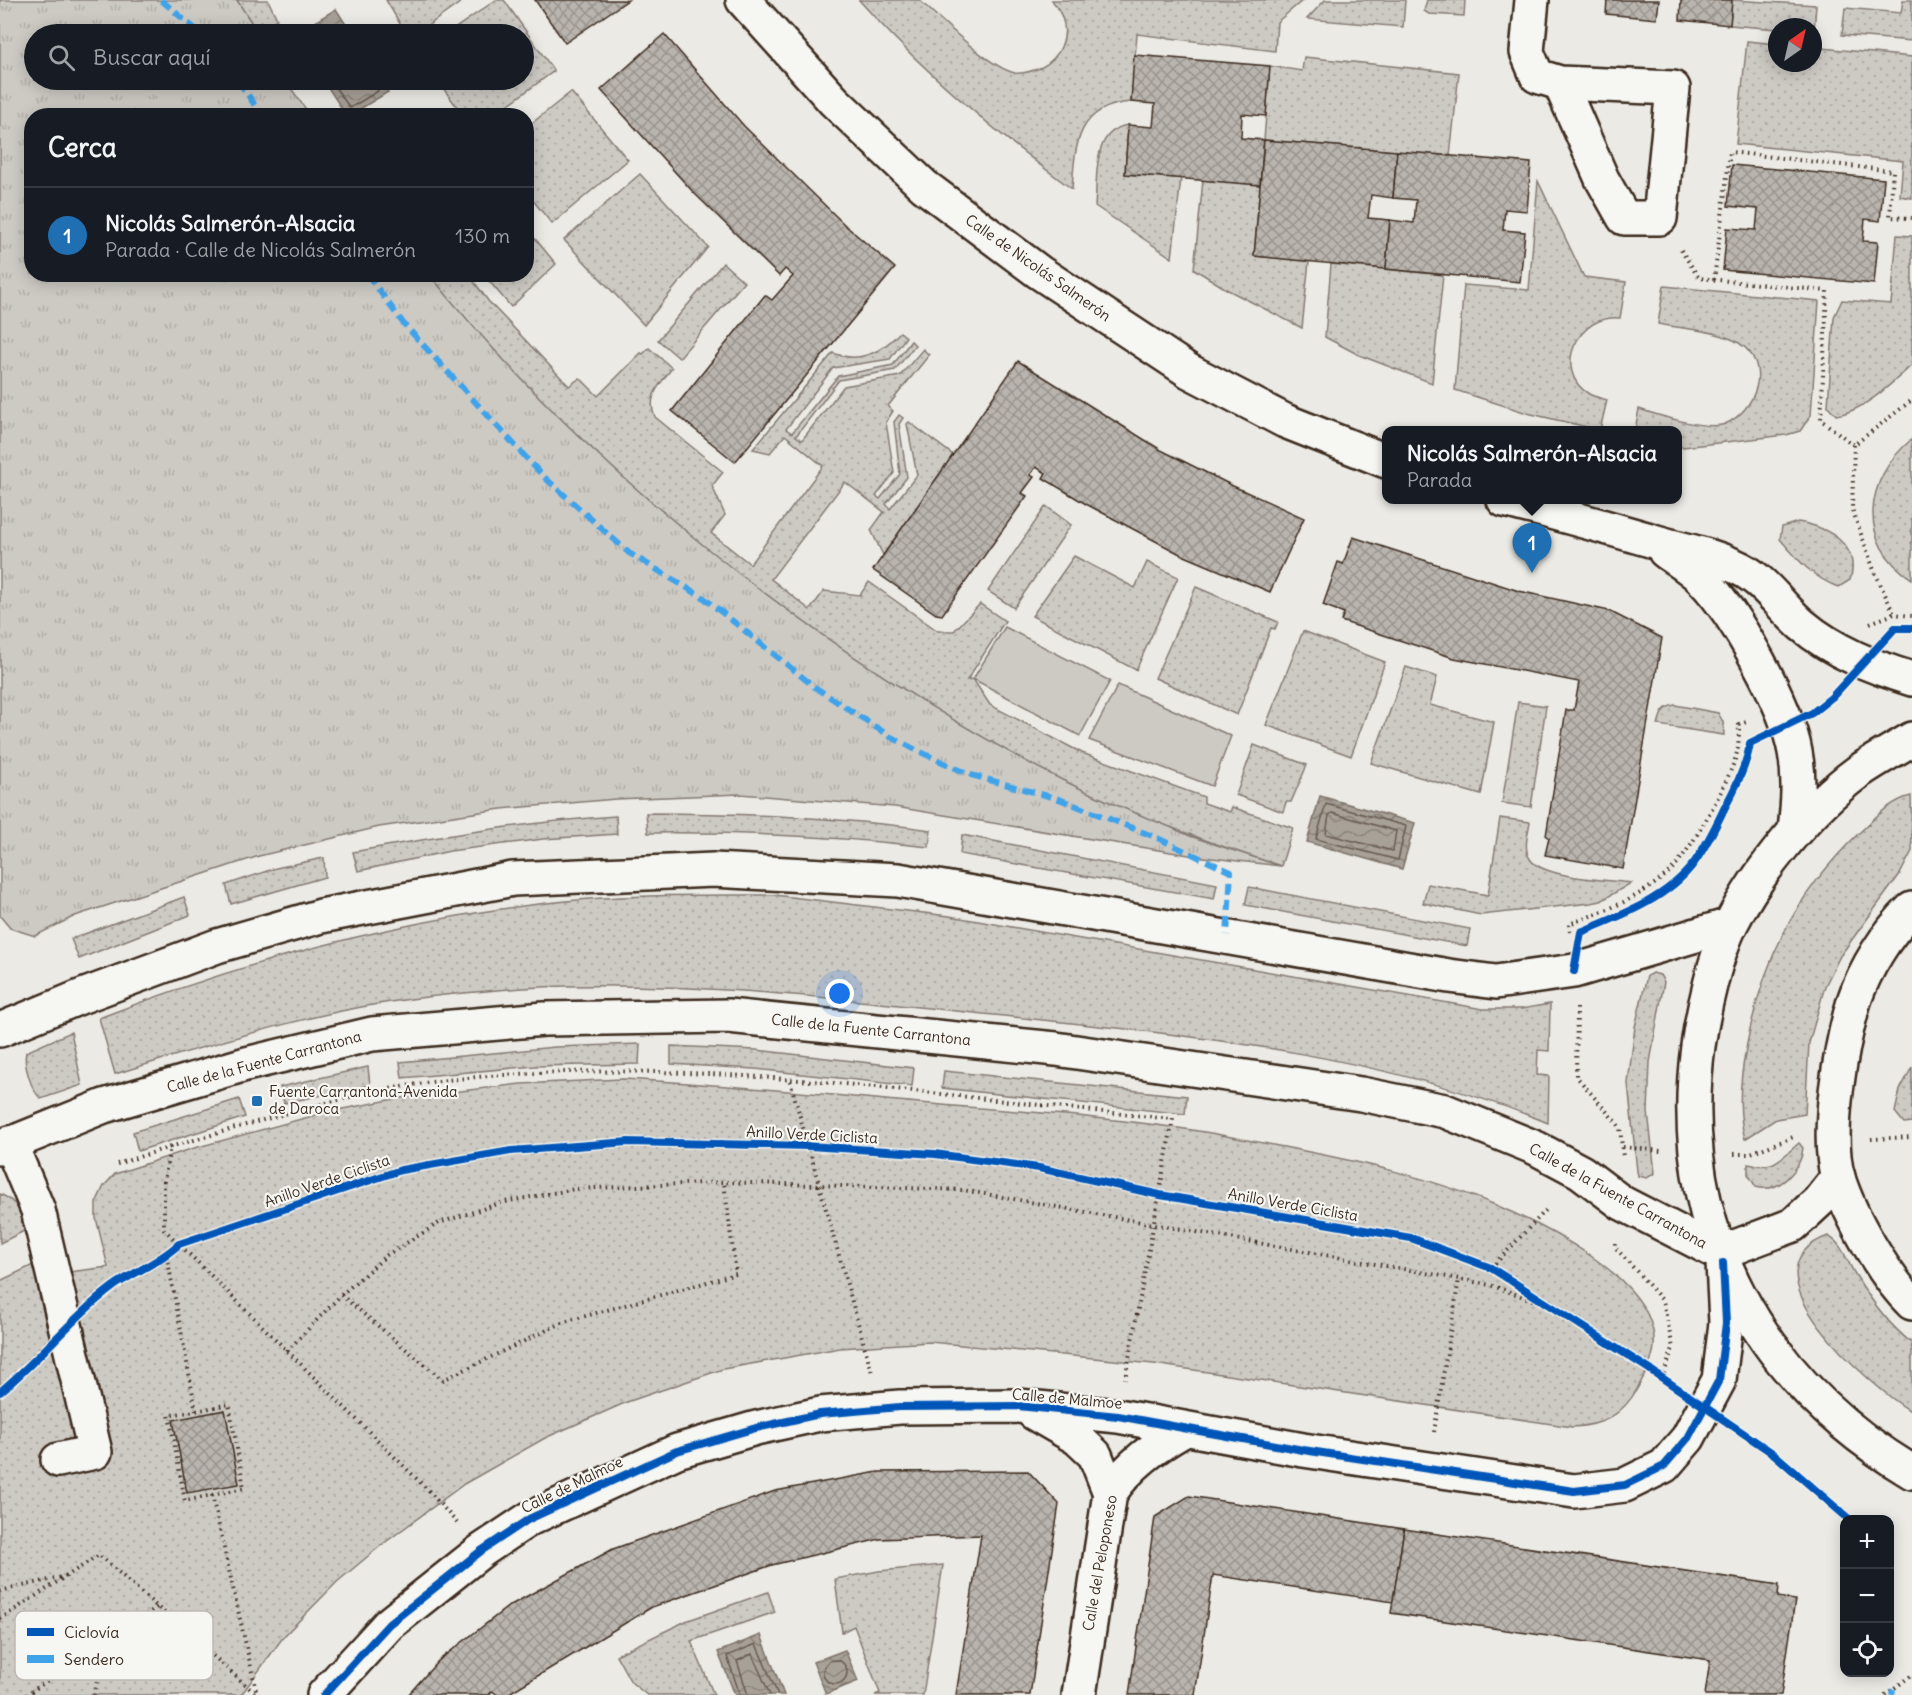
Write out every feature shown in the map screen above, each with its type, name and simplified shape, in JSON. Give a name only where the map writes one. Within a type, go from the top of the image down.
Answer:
[{"type":"street","name":"Calle de Nicolás Salmerón","points":[[743,0],[834,101],[924,186],[1039,273],[1190,371],[1285,421],[1382,459]]},
{"type":"street","points":[[1532,0],[1527,52],[1537,76],[1560,83],[1673,87],[1660,218],[1624,218],[1602,179],[1560,83]]},
{"type":"street","points":[[1520,504],[1606,526],[1651,541],[1698,551],[1743,570],[1775,596],[1802,624],[1843,652],[1877,669],[1912,680]]},
{"type":"street","points":[[1651,541],[1701,578],[1733,620],[1764,672],[1795,749],[1799,784],[1795,830]]},
{"type":"street","points":[[1912,739],[1857,773],[1795,830],[1755,883],[1730,925],[1702,1013],[1693,1087],[1696,1155],[1702,1197],[1721,1258],[1743,1304],[1786,1368],[1840,1423],[1876,1451],[1912,1472]]},
{"type":"street","points":[[0,1030],[80,997],[217,946],[321,916],[513,879],[713,870],[898,880],[1496,981],[1574,971],[1730,925]]},
{"type":"street","points":[[1912,909],[1897,923],[1878,952],[1855,1000],[1834,1095],[1838,1177],[1877,1259],[1912,1303]]},
{"type":"street","name":"Calle de la Fuente Carrantona","points":[[5,1146],[104,1106],[246,1064],[372,1034],[544,1019],[728,1016],[1056,1049],[1361,1094],[1444,1111],[1536,1148],[1581,1172],[1622,1203],[1721,1258]]},
{"type":"street","points":[[5,1146],[38,1210],[95,1452],[58,1460]]},
{"type":"street","points":[[1721,1258],[1793,1225],[1819,1201],[1838,1177]]},
{"type":"street","name":"Calle de Malmoe","points":[[324,1695],[389,1624],[482,1551],[529,1519],[677,1451],[756,1428],[820,1414],[882,1408],[1018,1406],[1118,1416],[1184,1430],[1575,1491],[1625,1485],[1664,1466],[1688,1438],[1719,1380],[1726,1323],[1721,1258]]},
{"type":"street","name":"Calle de Malmoe","points":[[1018,1406],[1047,1419],[1089,1449],[1095,1455],[1110,1493]]},
{"type":"street","name":"Calle del Peloponeso","points":[[1079,1695],[1110,1493],[1136,1461],[1184,1430]]},
{"type":"path","points":[[1714,280],[1730,152],[1893,171],[1890,217],[1912,219]]},
{"type":"path","points":[[1660,218],[1699,278],[1827,291],[1821,420],[1854,445]]},
{"type":"path","points":[[1854,445],[1912,400]]},
{"type":"path","points":[[1854,445],[1852,508],[1874,570],[1894,614]]},
{"type":"path","points":[[1863,626],[1894,614],[1912,616]]},
{"type":"path","points":[[1756,718],[1739,724],[1737,755],[1724,786],[1674,867],[1644,890],[1610,910],[1569,924],[1578,995],[1576,1076],[1620,1127],[1623,1146],[1696,1155],[1748,1154],[1786,1138],[1834,1131],[1874,1140],[1912,1137]]},
{"type":"path","points":[[117,1164],[314,1104],[384,1089],[456,1079],[531,1074],[650,1071],[790,1081],[1173,1119],[1118,1416]]},
{"type":"path","points":[[790,1081],[882,1408]]},
{"type":"path","points":[[170,1147],[164,1181],[164,1228],[428,1490],[482,1551]]},
{"type":"path","points":[[342,1295],[443,1380],[564,1322],[736,1274],[724,1182]]},
{"type":"path","points":[[287,1351],[342,1295],[387,1255],[439,1223],[504,1202],[575,1189],[724,1182],[818,1183],[963,1190],[1490,1285],[1558,1309]]},
{"type":"path","points":[[1149,1193],[1171,1197]]},
{"type":"path","points":[[1501,1274],[1487,1267],[1548,1208]]},
{"type":"path","points":[[157,1262],[179,1244],[190,1240]]},
{"type":"path","points":[[1615,1247],[1663,1301],[1673,1348],[1662,1379]]},
{"type":"path","points":[[167,1256],[196,1411]]},
{"type":"path","points":[[1429,1469],[1459,1279]]},
{"type":"path","points":[[1520,1286],[1567,1315]]},
{"type":"path","points":[[229,1404],[244,1488],[185,1501],[169,1415],[196,1411],[229,1404]]},
{"type":"path","points":[[212,1494],[257,1695]]},
{"type":"path","points":[[0,1619],[99,1555],[165,1611]]},
{"type":"path","points":[[0,1591],[69,1575]]},
{"type":"path","points":[[152,1611],[159,1606]]},
{"type":"path","points":[[213,1655],[257,1695]]},
{"type":"path","points":[[1885,1695],[1912,1675]]},
{"type":"path","points":[[26,1695],[49,1680]]},
{"type":"path","points":[[94,1695],[97,1680]]},
{"type":"green space","points":[[0,0],[237,0],[253,24],[24,24],[24,90],[292,90],[305,108],[24,108],[24,282],[436,282],[544,401],[751,581],[1158,821],[1190,836],[1281,866],[1195,856],[895,807],[740,794],[616,799],[501,809],[379,827],[259,856],[75,916],[35,936],[10,928],[0,916]]},
{"type":"green space","points":[[237,0],[268,0],[277,19],[269,24],[252,24]]},
{"type":"green space","points":[[386,0],[464,0],[430,24],[400,24]]},
{"type":"green space","points":[[496,0],[504,0],[521,24],[461,24]]},
{"type":"green space","points":[[859,0],[919,0],[992,62],[1015,73],[1026,73],[1045,65],[1060,50],[1065,28],[1062,17],[1052,0],[1303,0],[1277,22],[1275,51],[1137,34],[1131,102],[1113,105],[1099,111],[1089,119],[1078,143],[1072,189],[961,100],[908,52]]},
{"type":"green space","points":[[1325,0],[1405,0],[1403,27],[1307,19]]},
{"type":"green space","points":[[1427,0],[1465,0],[1464,16],[1429,14],[1424,11]]},
{"type":"green space","points":[[1732,0],[1816,5],[1815,18],[1768,18],[1768,28],[1730,25]]},
{"type":"green space","points":[[1903,0],[1912,0],[1912,41],[1842,35],[1845,8],[1901,13]]},
{"type":"green space","points":[[1747,41],[1768,43],[1768,72],[1822,72],[1822,48],[1912,57],[1912,198],[1900,196],[1903,161],[1736,144]]},
{"type":"green space","points":[[534,43],[554,71],[534,86]]},
{"type":"green space","points":[[1304,57],[1459,73],[1450,156],[1264,140],[1270,66],[1302,71]]},
{"type":"green space","points":[[444,90],[528,90],[504,108],[458,108]]},
{"type":"green space","points":[[571,92],[628,160],[552,224],[534,202],[534,121]]},
{"type":"green space","points":[[1128,125],[1125,174],[1181,178],[1172,258],[1095,206],[1097,169],[1102,145],[1116,129]]},
{"type":"green space","points":[[640,174],[708,247],[644,325],[564,240]]},
{"type":"green space","points":[[1203,180],[1260,185],[1254,256],[1309,261],[1302,328],[1228,290],[1194,269]]},
{"type":"green space","points":[[1538,181],[1584,277],[1626,282],[1620,318],[1605,319],[1592,325],[1574,346],[1571,359],[1572,372],[1578,384],[1589,394],[1607,400],[1601,426],[1583,426],[1527,413],[1455,390],[1464,285],[1529,290]]},
{"type":"green space","points":[[1897,235],[1912,236],[1912,365],[1867,403],[1836,415],[1828,406],[1834,317],[1842,300],[1891,304]]},
{"type":"green space","points":[[534,237],[556,264],[511,307],[490,282],[534,282]]},
{"type":"green space","points":[[723,263],[744,282],[679,358],[658,340]]},
{"type":"green space","points":[[1331,264],[1443,275],[1432,383],[1359,355],[1325,337]]},
{"type":"green space","points":[[436,282],[474,282],[489,302],[569,386],[580,378],[598,396],[641,353],[643,354],[649,348],[672,368],[653,397],[655,417],[723,472],[712,486],[725,515],[711,533],[750,564],[823,466],[785,435],[770,453],[753,449],[833,353],[852,357],[870,354],[886,345],[900,332],[906,337],[890,359],[833,368],[786,429],[792,433],[838,376],[893,365],[911,341],[915,345],[895,370],[839,380],[796,436],[802,440],[844,386],[900,376],[923,349],[929,355],[888,406],[893,411],[886,422],[894,473],[876,496],[880,499],[900,474],[894,422],[899,415],[903,418],[899,424],[907,477],[886,504],[890,509],[917,475],[907,424],[909,422],[953,455],[883,555],[871,530],[884,512],[845,482],[771,579],[810,610],[824,591],[860,595],[869,582],[938,631],[954,631],[980,604],[1005,621],[967,680],[973,679],[990,705],[1082,753],[1204,797],[1204,803],[1230,812],[1232,807],[1293,828],[1281,866],[1157,822],[1095,796],[1037,767],[953,720],[870,668],[789,611],[633,486],[561,418],[493,348]]},
{"type":"green space","points":[[1664,286],[1819,301],[1811,415],[1800,431],[1786,435],[1683,447],[1682,426],[1636,426],[1639,409],[1695,424],[1717,426],[1725,424],[1745,409],[1756,386],[1758,374],[1756,363],[1739,343],[1711,333],[1658,324]]},
{"type":"green space","points":[[1912,439],[1912,579],[1894,564],[1882,548],[1875,529],[1873,510],[1876,491],[1884,473],[1896,455]]},
{"type":"green space","points":[[1046,506],[1071,525],[1014,608],[988,591]]},
{"type":"green space","points":[[1798,522],[1820,528],[1839,540],[1851,557],[1850,580],[1839,587],[1830,584],[1806,568],[1793,554],[1780,539],[1782,527]]},
{"type":"green space","points":[[1074,556],[1135,588],[1147,562],[1178,577],[1136,670],[1032,616]]},
{"type":"green space","points":[[1196,587],[1278,622],[1275,629],[1271,628],[1237,715],[1155,678]]},
{"type":"green space","points":[[1005,627],[1110,681],[1080,736],[973,679]]},
{"type":"green space","points":[[1303,631],[1385,662],[1351,756],[1266,725]]},
{"type":"green space","points":[[1406,667],[1437,677],[1430,705],[1494,722],[1481,795],[1371,763]]},
{"type":"green space","points":[[1118,685],[1231,736],[1212,786],[1089,740]]},
{"type":"green space","points":[[1518,702],[1546,706],[1531,807],[1502,803]]},
{"type":"green space","points":[[1675,705],[1718,713],[1723,722],[1724,735],[1658,725],[1665,709]]},
{"type":"green space","points":[[1254,745],[1307,765],[1291,802],[1286,802],[1283,812],[1236,795]]},
{"type":"green space","points":[[1911,796],[1912,851],[1900,874],[1840,956],[1825,986],[1809,1043],[1805,1114],[1776,1119],[1745,1139],[1740,1094],[1746,1049],[1761,987],[1784,931],[1799,905],[1836,856],[1883,811],[1903,798]]},
{"type":"green space","points":[[646,813],[789,817],[931,830],[929,847],[789,836],[648,833]]},
{"type":"green space","points":[[616,816],[617,834],[543,839],[450,851],[358,871],[353,852],[484,830]]},
{"type":"green space","points":[[1500,818],[1530,822],[1527,850],[1530,859],[1537,865],[1561,874],[1631,883],[1601,901],[1481,915],[1423,903],[1428,884],[1488,895]]},
{"type":"green space","points":[[962,835],[1217,884],[1214,899],[960,854]]},
{"type":"green space","points":[[324,858],[325,877],[231,904],[226,885],[276,868]]},
{"type":"green space","points":[[1249,887],[1470,929],[1467,946],[1245,905]]},
{"type":"green space","points":[[774,895],[949,916],[1483,1009],[1521,1009],[1550,1004],[1549,1051],[1538,1050],[1537,1075],[1549,1076],[1548,1123],[1486,1100],[1423,1081],[1360,1065],[1230,1042],[1099,1026],[741,991],[566,986],[387,1002],[269,1028],[115,1074],[99,1018],[263,962],[319,946],[432,921],[575,900],[660,896]]},
{"type":"green space","points":[[184,897],[190,915],[79,959],[71,939]]},
{"type":"green space","points":[[1652,973],[1660,975],[1664,982],[1650,1062],[1648,1112],[1655,1173],[1647,1178],[1638,1176],[1637,1171],[1628,1083],[1635,1027],[1647,976]]},
{"type":"green space","points":[[71,1032],[82,1085],[41,1099],[34,1090],[29,1077],[26,1052]]},
{"type":"green space","points":[[640,1044],[639,1064],[535,1066],[402,1078],[400,1062],[555,1047]]},
{"type":"green space","points":[[671,1046],[756,1050],[914,1068],[912,1086],[755,1069],[671,1064]]},
{"type":"green space","points":[[368,1067],[370,1085],[284,1103],[280,1087]]},
{"type":"green space","points":[[1912,1067],[1912,1122],[1904,1123],[1895,1112],[1900,1090]]},
{"type":"green space","points":[[944,1071],[1187,1096],[1185,1114],[942,1088]]},
{"type":"green space","points":[[622,1079],[1056,1114],[1228,1136],[1395,1171],[1498,1206],[1541,1226],[1589,1255],[1631,1290],[1645,1310],[1653,1331],[1653,1354],[1648,1369],[1625,1406],[1601,1422],[1572,1427],[1154,1364],[930,1342],[840,1348],[723,1369],[627,1402],[545,1438],[464,1484],[379,1547],[337,1582],[284,1636],[241,1695],[0,1695],[0,1281],[33,1265],[69,1272],[108,1267],[96,1218],[96,1203],[104,1186],[115,1174],[191,1149],[327,1112],[400,1098],[521,1084]]},
{"type":"green space","points":[[239,1099],[245,1117],[138,1151],[133,1132]]},
{"type":"green space","points":[[1799,1143],[1803,1148],[1793,1172],[1780,1184],[1764,1188],[1756,1187],[1748,1174],[1748,1164],[1764,1166],[1776,1162]]},
{"type":"green space","points":[[0,1194],[11,1200],[18,1208],[26,1230],[0,1243]]},
{"type":"green space","points":[[1828,1236],[1841,1248],[1880,1311],[1912,1343],[1912,1412],[1868,1379],[1843,1354],[1820,1327],[1803,1300],[1796,1274],[1803,1252]]},
{"type":"green space","points":[[943,1565],[923,1695],[875,1695],[880,1693],[854,1626],[842,1632],[835,1579],[879,1571]]},
{"type":"green space","points":[[768,1592],[775,1612],[691,1641],[714,1695],[647,1695],[631,1682],[616,1655],[686,1621]]},
{"type":"water","points":[[336,9],[346,24],[311,24]]},
{"type":"water","points":[[330,90],[387,90],[388,92],[362,108],[341,108]]},
{"type":"water","points":[[1320,796],[1415,823],[1402,869],[1307,842]]},
{"type":"water","points":[[761,1635],[784,1695],[735,1695],[718,1652]]},
{"type":"water","points":[[845,1650],[858,1681],[826,1694],[813,1662]]},
{"type":"building","points":[[535,0],[628,0],[565,43]]},
{"type":"building","points":[[1607,0],[1659,0],[1657,19],[1606,14]]},
{"type":"building","points":[[1681,0],[1732,0],[1730,25],[1680,20]]},
{"type":"building","points":[[664,34],[744,126],[846,226],[895,268],[735,462],[672,411],[765,295],[772,300],[793,276],[785,269],[779,276],[694,193],[601,90]]},
{"type":"building","points":[[1134,55],[1270,66],[1266,116],[1242,114],[1241,138],[1264,140],[1260,185],[1125,174],[1128,125],[1153,127],[1155,104],[1131,102]]},
{"type":"building","points":[[1264,140],[1397,151],[1393,198],[1371,195],[1368,218],[1390,220],[1386,269],[1254,256]]},
{"type":"building","points":[[1397,151],[1531,163],[1527,211],[1505,209],[1503,230],[1525,232],[1520,282],[1386,269],[1390,220],[1414,223],[1416,200],[1393,198]]},
{"type":"building","points":[[1732,165],[1884,179],[1880,221],[1865,219],[1863,241],[1878,242],[1874,284],[1723,270],[1727,228],[1756,230],[1758,209],[1728,206]]},
{"type":"building","points":[[1018,361],[1161,450],[1304,518],[1270,592],[1180,554],[1086,504],[1043,478],[1046,473],[1036,467],[1030,475],[1034,477],[1022,493],[1027,496],[942,615],[936,614],[873,570]]},
{"type":"building","points":[[1353,537],[1519,591],[1609,611],[1662,638],[1623,869],[1545,855],[1566,710],[1574,710],[1579,682],[1454,658],[1341,621],[1344,613],[1323,605],[1338,562],[1343,564]]},
{"type":"building","points":[[225,1410],[239,1484],[187,1493],[173,1420]]},
{"type":"building","points":[[1028,1471],[1059,1504],[1030,1695],[956,1695],[981,1535],[880,1539],[772,1565],[652,1607],[506,1695],[498,1695],[492,1691],[489,1695],[408,1695],[438,1661],[509,1606],[613,1549],[775,1491],[878,1472]]},
{"type":"building","points":[[1189,1496],[1404,1529],[1393,1602],[1213,1575],[1195,1695],[1129,1695],[1155,1517]]},
{"type":"building","points":[[1404,1529],[1779,1585],[1778,1597],[1795,1600],[1781,1695],[1705,1695],[1710,1660],[1391,1613]]},
{"type":"marked path","points":[[161,0],[189,24]]},
{"type":"marked path","points":[[245,90],[257,108]]},
{"type":"marked path","points":[[373,282],[403,323],[542,475],[629,553],[704,598],[816,688],[891,737],[971,775],[1059,799],[1155,837],[1231,872],[1227,935]]},
{"type":"marked path","points":[[1892,1695],[1893,1689]]},
{"type":"cycle path","points":[[1574,971],[1581,932],[1627,913],[1657,896],[1683,876],[1694,863],[1711,836],[1737,784],[1750,743],[1812,713],[1832,697],[1895,628],[1912,628]]},
{"type":"cycle path","name":"Anillo Verde Ciclista","points":[[0,1392],[99,1298],[179,1244],[401,1170],[511,1151],[628,1142],[808,1146],[935,1154],[1039,1168],[1160,1195],[1411,1238],[1491,1268],[1649,1369],[1774,1454],[1844,1515]]},
{"type":"cycle path","points":[[324,1695],[389,1624],[481,1551],[529,1519],[677,1451],[756,1428],[820,1414],[900,1407],[1018,1406],[1118,1416],[1303,1450],[1574,1491],[1625,1485],[1664,1466],[1688,1438],[1719,1380],[1726,1323],[1723,1263]]},
{"type":"place","name":"Nicolás Salmerón-Alsacia","points":[[1532,573]]},
{"type":"place","name":"Fuente Carrantona-Avenida de Daroca","points":[[257,1101]]}]
